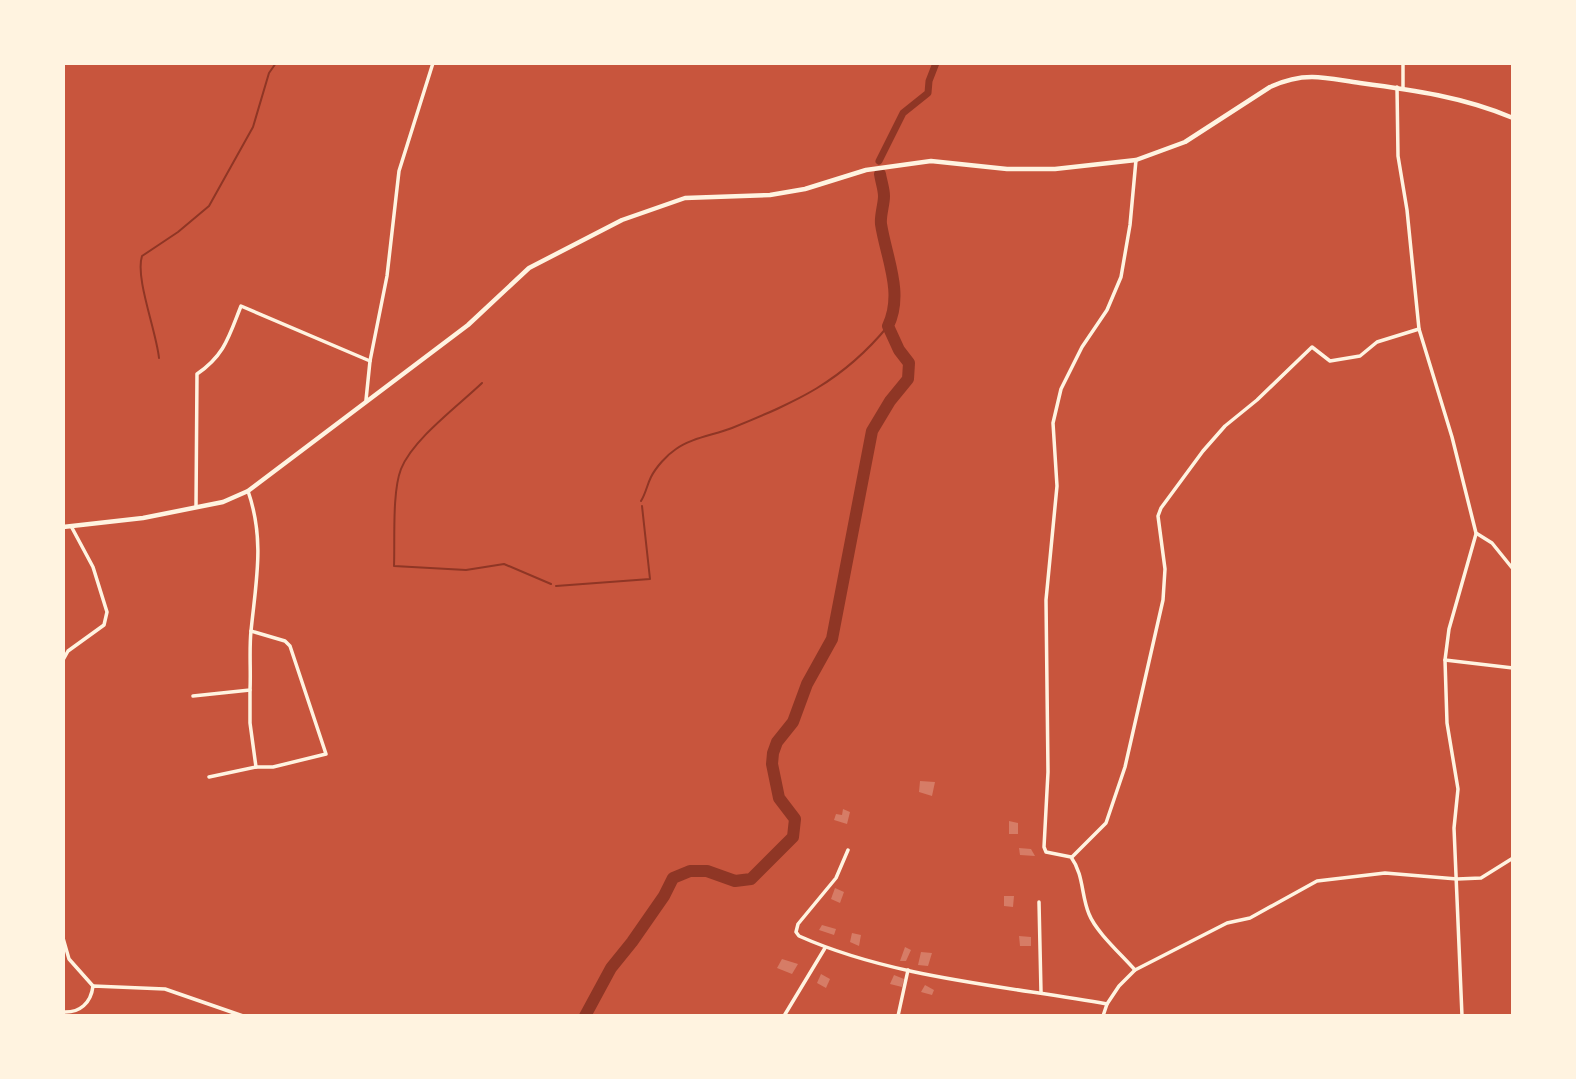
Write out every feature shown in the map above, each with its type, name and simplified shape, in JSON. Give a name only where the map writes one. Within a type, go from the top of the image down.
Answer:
[{"type":"street","points":[[366,400],[370,361],[387,276],[399,171],[433,63]]},
{"type":"street","points":[[1403,63],[1398,156],[1408,210],[1419,329],[1452,437],[1476,533],[1449,629],[1445,660],[1447,723],[1458,789],[1454,828],[1462,1016]]},
{"type":"street","points":[[63,527],[143,518],[223,502],[248,491],[467,325],[529,268],[622,220],[685,198],[770,195],[805,189],[866,170],[931,161],[1007,169],[1055,169],[1136,160],[1185,142],[1254,96],[1283,81],[1310,77],[1400,88],[1479,103],[1513,118]]},
{"type":"street","points":[[1135,970],[1090,918],[1078,866],[1071,857],[1046,852],[1044,847],[1048,772],[1046,600],[1057,486],[1053,423],[1061,389],[1082,347],[1107,310],[1121,277],[1130,225],[1136,160]]},
{"type":"street","points":[[196,507],[197,374],[213,363],[225,347],[241,306],[370,361]]},
{"type":"street","points":[[1071,857],[1106,823],[1125,767],[1163,600],[1165,569],[1158,516],[1168,497],[1224,426],[1257,400],[1312,347],[1330,361],[1348,359],[1360,356],[1377,342],[1419,329]]},
{"type":"street","points":[[248,491],[257,523],[259,550],[251,631],[250,690],[250,723],[256,767]]},
{"type":"street","points":[[63,660],[68,651],[104,625],[107,618],[93,567],[71,526]]},
{"type":"street","points":[[1476,533],[1492,544],[1513,569]]},
{"type":"street","points":[[209,776],[256,767],[273,767],[326,754],[290,646],[285,641],[251,631]]},
{"type":"street","points":[[1445,660],[1513,668]]},
{"type":"street","points":[[193,696],[250,690]]},
{"type":"street","points":[[848,850],[836,878],[798,924],[796,932],[799,936],[825,947],[908,970],[1107,1004]]},
{"type":"street","points":[[1103,1016],[1107,1004],[1119,986],[1135,970],[1227,923],[1250,918],[1317,881],[1385,873],[1457,879],[1481,878],[1513,859]]},
{"type":"street","points":[[1039,902],[1041,992]]},
{"type":"street","points":[[63,939],[69,959],[93,986],[165,989],[243,1016]]},
{"type":"street","points":[[784,1016],[825,947]]},
{"type":"street","points":[[898,1016],[908,970]]},
{"type":"street","points":[[63,1012],[84,1007],[92,997],[93,986]]},
{"type":"building","points":[[920,781],[935,782],[932,796],[919,792]]},
{"type":"building","points":[[843,809],[850,812],[847,824],[834,820],[836,814],[842,815]]},
{"type":"building","points":[[1009,821],[1018,823],[1018,834],[1009,834]]},
{"type":"building","points":[[1019,848],[1031,849],[1035,856],[1020,855]]},
{"type":"building","points":[[835,888],[844,892],[840,903],[831,899]]},
{"type":"building","points":[[1004,896],[1014,896],[1013,907],[1004,906]]},
{"type":"building","points":[[822,925],[836,929],[834,935],[819,930]]},
{"type":"building","points":[[852,933],[861,935],[859,946],[850,942]]},
{"type":"building","points":[[1019,936],[1031,937],[1031,946],[1020,946]]},
{"type":"building","points":[[905,947],[911,950],[906,961],[900,961]]},
{"type":"building","points":[[921,952],[932,953],[928,966],[918,965]]},
{"type":"building","points":[[782,959],[798,964],[792,974],[777,968]]},
{"type":"building","points":[[821,974],[830,979],[826,988],[817,983]]},
{"type":"building","points":[[894,975],[904,979],[902,987],[890,984]]},
{"type":"building","points":[[925,985],[934,990],[932,995],[921,992]]},
{"type":"waterway","points":[[159,358],[141,277],[142,256],[178,232],[209,206],[253,127],[269,73],[276,63]]},
{"type":"waterway","points":[[879,161],[903,113],[928,93],[929,81],[936,63]]},
{"type":"waterway","points":[[585,1016],[611,968],[664,896],[673,878],[690,871],[707,871],[735,881],[751,879],[793,837],[795,819],[779,798],[772,764],[773,753],[777,742],[793,722],[807,684],[832,639],[872,431],[890,401],[908,379],[909,363],[899,350],[888,326],[894,288],[881,224],[884,196],[880,174]]},
{"type":"waterway","points":[[641,501],[656,469],[676,449],[732,428],[817,388],[853,362],[888,326]]},
{"type":"waterway","points":[[482,383],[415,446],[401,469],[395,503],[394,566],[466,570],[504,564],[551,584]]},
{"type":"waterway","points":[[556,586],[650,579],[642,506]]}]
